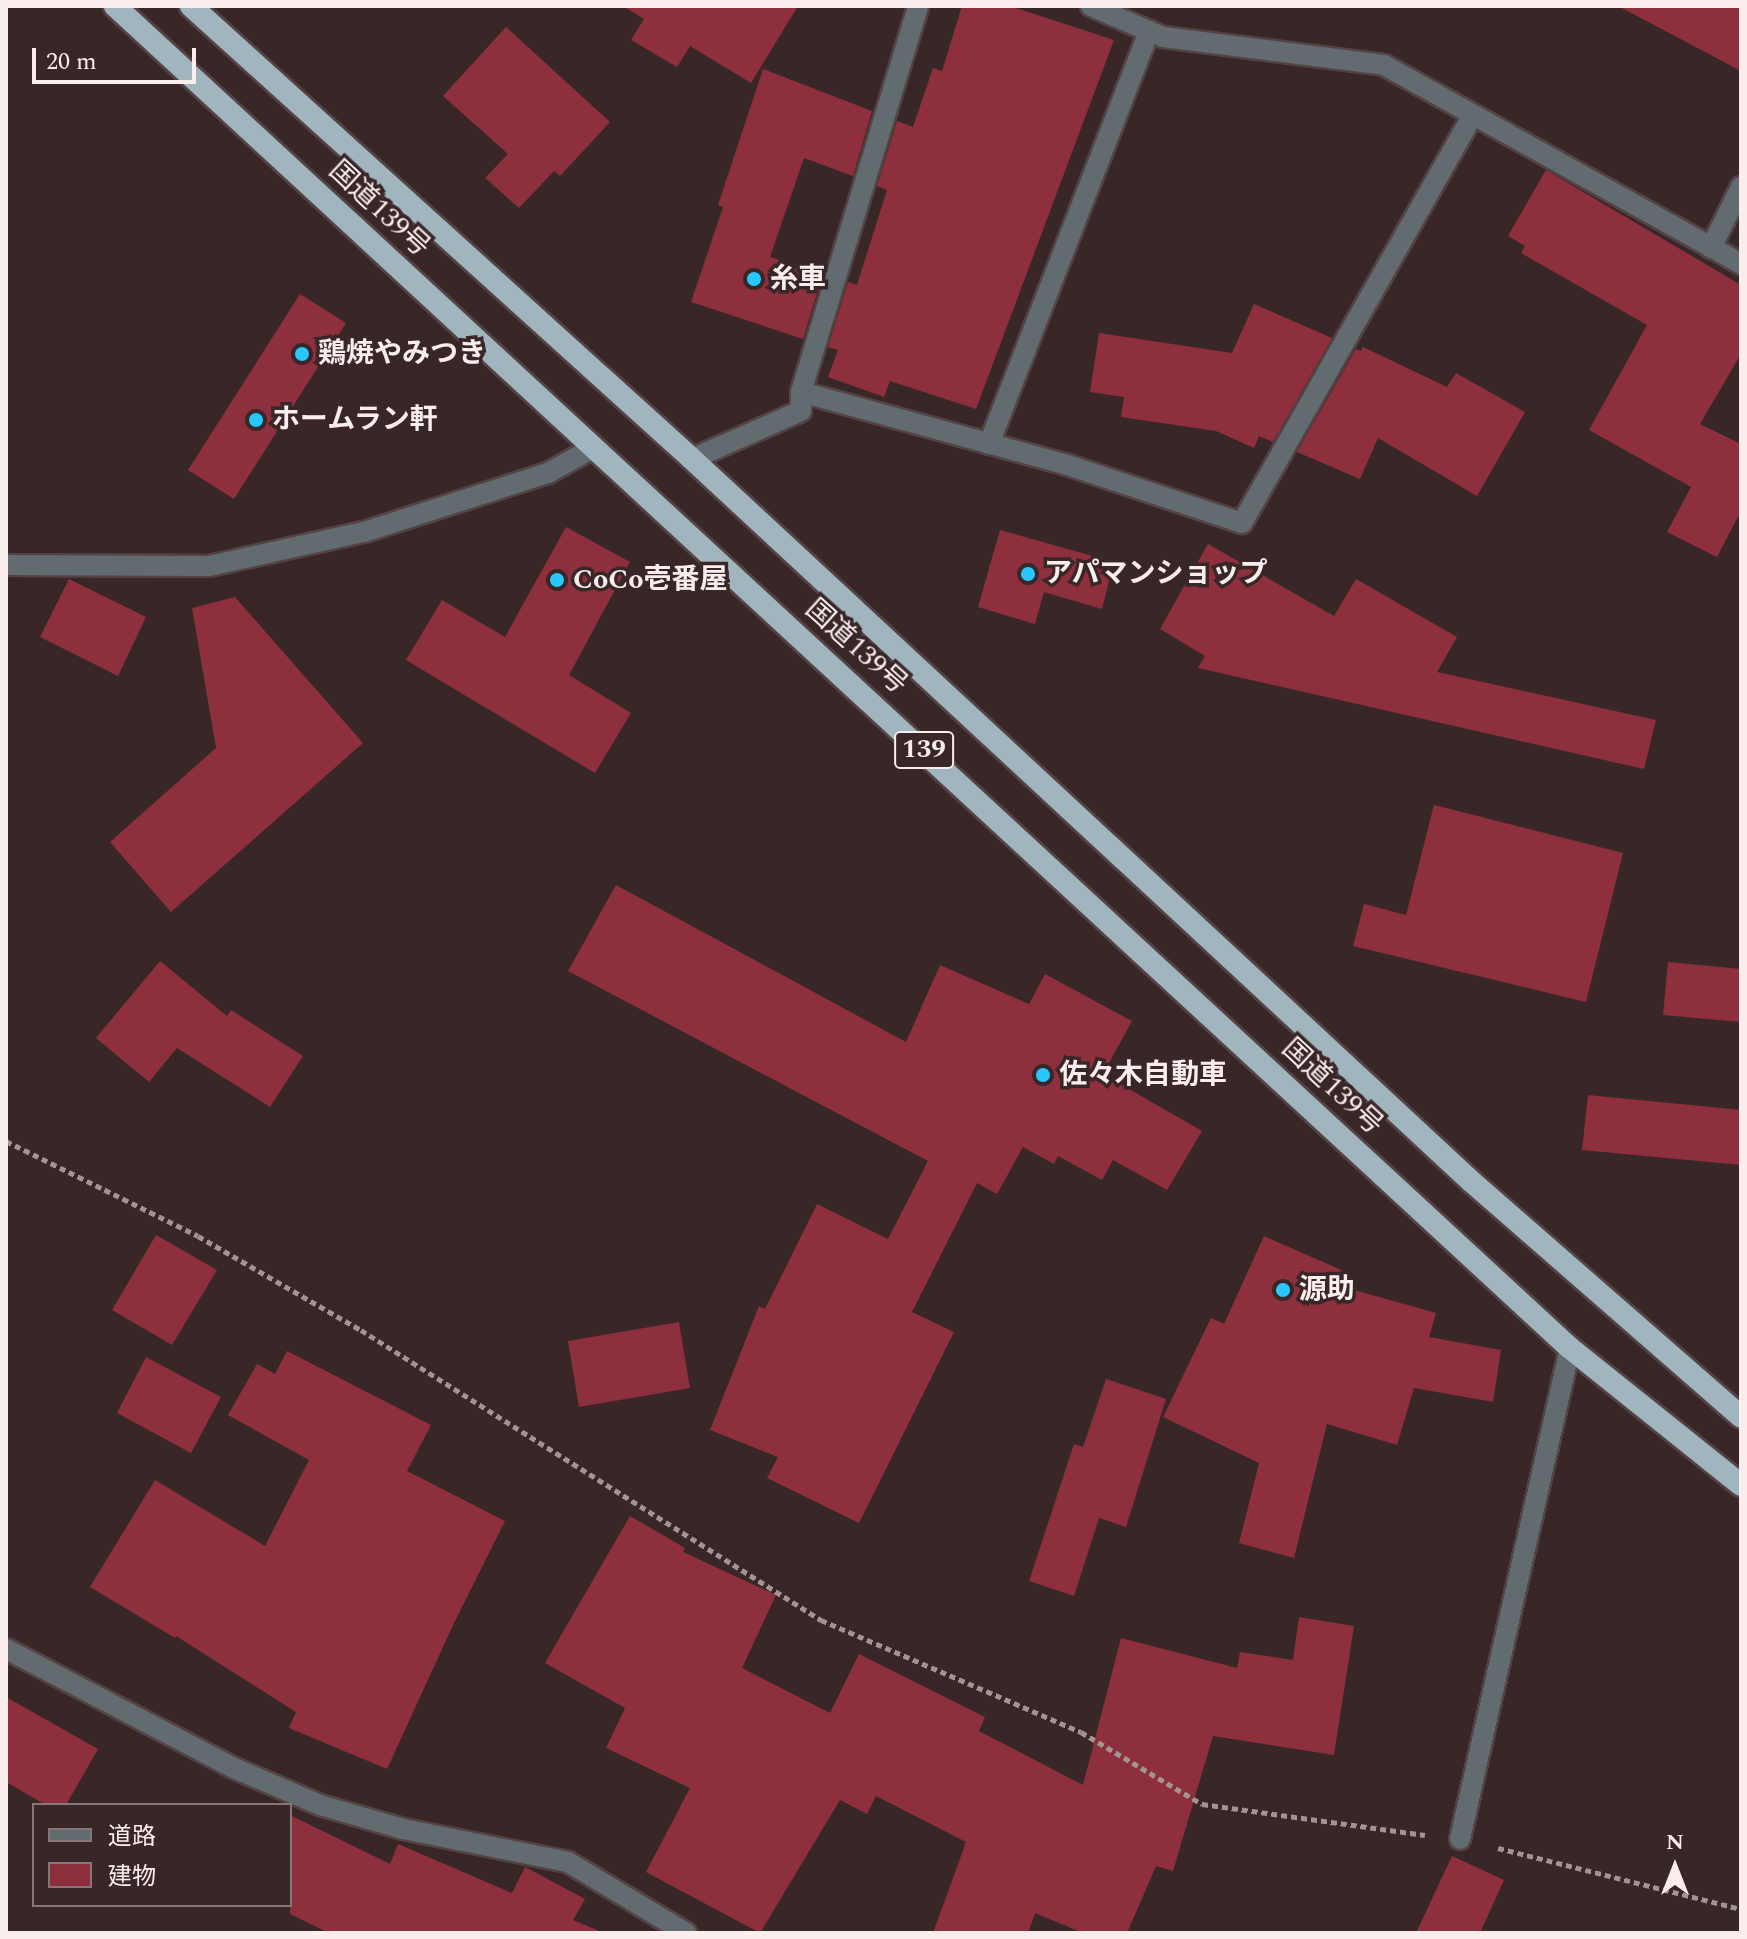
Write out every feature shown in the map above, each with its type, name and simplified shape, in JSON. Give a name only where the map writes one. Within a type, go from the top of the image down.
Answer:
[{"type":"highway","name":"国道139号","points":[[115,6],[996,815],[1570,1348],[1741,1485]]},
{"type":"highway","name":"国道139号","points":[[191,6],[692,459],[1472,1182],[1741,1417]]},
{"type":"street","points":[[692,459],[801,411],[801,392],[918,6]]},
{"type":"street","points":[[1091,6],[1163,37],[1384,65],[1741,264]]},
{"type":"street","points":[[989,444],[1149,31]]},
{"type":"street","points":[[801,392],[1067,465],[1242,523],[1473,115]]},
{"type":"street","points":[[1711,248],[1741,187]]},
{"type":"street","points":[[6,565],[209,566],[364,532],[548,473],[593,448]]},
{"type":"street","points":[[1460,1839],[1570,1348]]},
{"type":"street","points":[[6,1649],[234,1768],[320,1805],[403,1829],[568,1862],[686,1933]]},
{"type":"path","points":[[6,1141],[198,1236],[361,1330],[821,1620],[1081,1732],[1202,1804],[1460,1839],[1741,1909]]},
{"type":"building","points":[[623,6],[798,6],[751,83],[690,46],[677,67],[631,40],[644,19]]},
{"type":"building","points":[[962,6],[1010,6],[1114,40],[976,409],[890,381],[884,397],[828,377],[838,350],[828,347],[848,282],[857,285],[887,190],[877,186],[897,121],[913,127],[933,68],[942,71]]},
{"type":"building","points":[[1618,6],[1741,6],[1741,71]]},
{"type":"building","points":[[506,27],[610,122],[560,176],[554,171],[519,208],[485,178],[508,154],[443,96]]},
{"type":"building","points":[[763,69],[872,111],[853,176],[804,158],[770,257],[823,274],[803,339],[691,302],[723,207],[718,205]]},
{"type":"building","points":[[1546,170],[1741,285],[1741,354],[1700,424],[1741,444],[1741,511],[1717,557],[1667,532],[1691,487],[1589,430],[1647,325],[1521,253],[1525,246],[1508,236]]},
{"type":"building","points":[[300,294],[346,323],[234,499],[188,470]]},
{"type":"building","points":[[1254,304],[1332,338],[1273,442],[1259,436],[1254,448],[1216,431],[1121,417],[1124,397],[1090,392],[1099,333],[1232,353]]},
{"type":"building","points":[[1363,347],[1447,387],[1456,373],[1525,412],[1477,496],[1378,438],[1360,479],[1297,452],[1356,349],[1361,351]]},
{"type":"building","points":[[566,527],[630,562],[569,675],[631,713],[595,773],[406,660],[442,600],[505,637]]},
{"type":"building","points":[[1000,530],[1114,562],[1102,609],[1044,592],[1035,624],[978,607]]},
{"type":"building","points":[[1208,544],[1334,616],[1356,579],[1457,637],[1437,672],[1656,720],[1644,769],[1198,668],[1205,656],[1160,629]]},
{"type":"building","points":[[69,579],[146,617],[118,676],[40,637]]},
{"type":"building","points":[[235,597],[363,743],[171,912],[110,842],[216,748],[192,608]]},
{"type":"building","points":[[1434,805],[1623,853],[1586,1002],[1353,946],[1364,904],[1406,915]]},
{"type":"building","points":[[616,885],[906,1042],[940,965],[1029,1004],[1045,974],[1132,1021],[1103,1074],[1202,1131],[1167,1190],[1113,1160],[1102,1180],[1058,1156],[1054,1164],[1023,1147],[997,1194],[977,1183],[912,1312],[954,1332],[859,1523],[767,1478],[778,1457],[710,1430],[759,1306],[765,1309],[817,1204],[888,1239],[928,1161],[568,971]]},
{"type":"building","points":[[160,961],[227,1016],[231,1010],[303,1056],[270,1107],[177,1048],[149,1082],[96,1038]]},
{"type":"building","points":[[1668,962],[1741,969],[1741,1022],[1663,1015]]},
{"type":"building","points":[[1588,1095],[1741,1110],[1741,1165],[1582,1150]]},
{"type":"building","points":[[156,1235],[217,1270],[172,1345],[112,1310]]},
{"type":"building","points":[[1264,1236],[1346,1272],[1340,1286],[1436,1313],[1429,1337],[1501,1350],[1493,1402],[1414,1388],[1397,1445],[1327,1424],[1294,1558],[1239,1543],[1259,1463],[1163,1417],[1211,1318],[1224,1324]]},
{"type":"building","points":[[679,1322],[690,1388],[579,1407],[568,1341]]},
{"type":"building","points":[[287,1351],[431,1425],[407,1471],[505,1521],[387,1769],[289,1728],[296,1712],[176,1636],[90,1587],[155,1480],[265,1546],[309,1460],[228,1415],[257,1364],[275,1374]]},
{"type":"building","points":[[146,1357],[221,1397],[191,1453],[117,1413]]},
{"type":"building","points":[[1106,1379],[1166,1399],[1126,1527],[1099,1518],[1074,1596],[1029,1581],[1074,1444],[1083,1447]]},
{"type":"building","points":[[630,1516],[685,1548],[683,1552],[776,1595],[742,1668],[830,1713],[859,1654],[985,1717],[979,1731],[1083,1785],[1121,1638],[1237,1668],[1240,1652],[1293,1660],[1299,1617],[1354,1626],[1334,1755],[1213,1736],[1173,1871],[1156,1866],[1127,1933],[1083,1933],[1035,1913],[1028,1933],[933,1933],[966,1842],[876,1796],[867,1814],[840,1800],[760,1933],[646,1872],[690,1788],[606,1748],[625,1708],[545,1663]]},
{"type":"building","points":[[6,1697],[98,1749],[67,1803],[43,1803],[6,1782]]},
{"type":"building","points":[[292,1816],[390,1864],[398,1844],[512,1893],[525,1867],[585,1899],[573,1920],[604,1933],[329,1933],[290,1914]]},
{"type":"building","points":[[1452,1856],[1504,1880],[1480,1933],[1416,1933]]},
{"type":"place","name":"糸車","points":[[754,279]]},
{"type":"place","name":"鶏焼やみつき","points":[[302,354]]},
{"type":"place","name":"ホームラン軒","points":[[256,420]]},
{"type":"place","name":"アパマンショップ","points":[[1028,574]]},
{"type":"place","name":"CoCo壱番屋","points":[[557,580]]},
{"type":"place","name":"佐々木自動車","points":[[1043,1075]]},
{"type":"place","name":"源助","points":[[1283,1290]]}]
